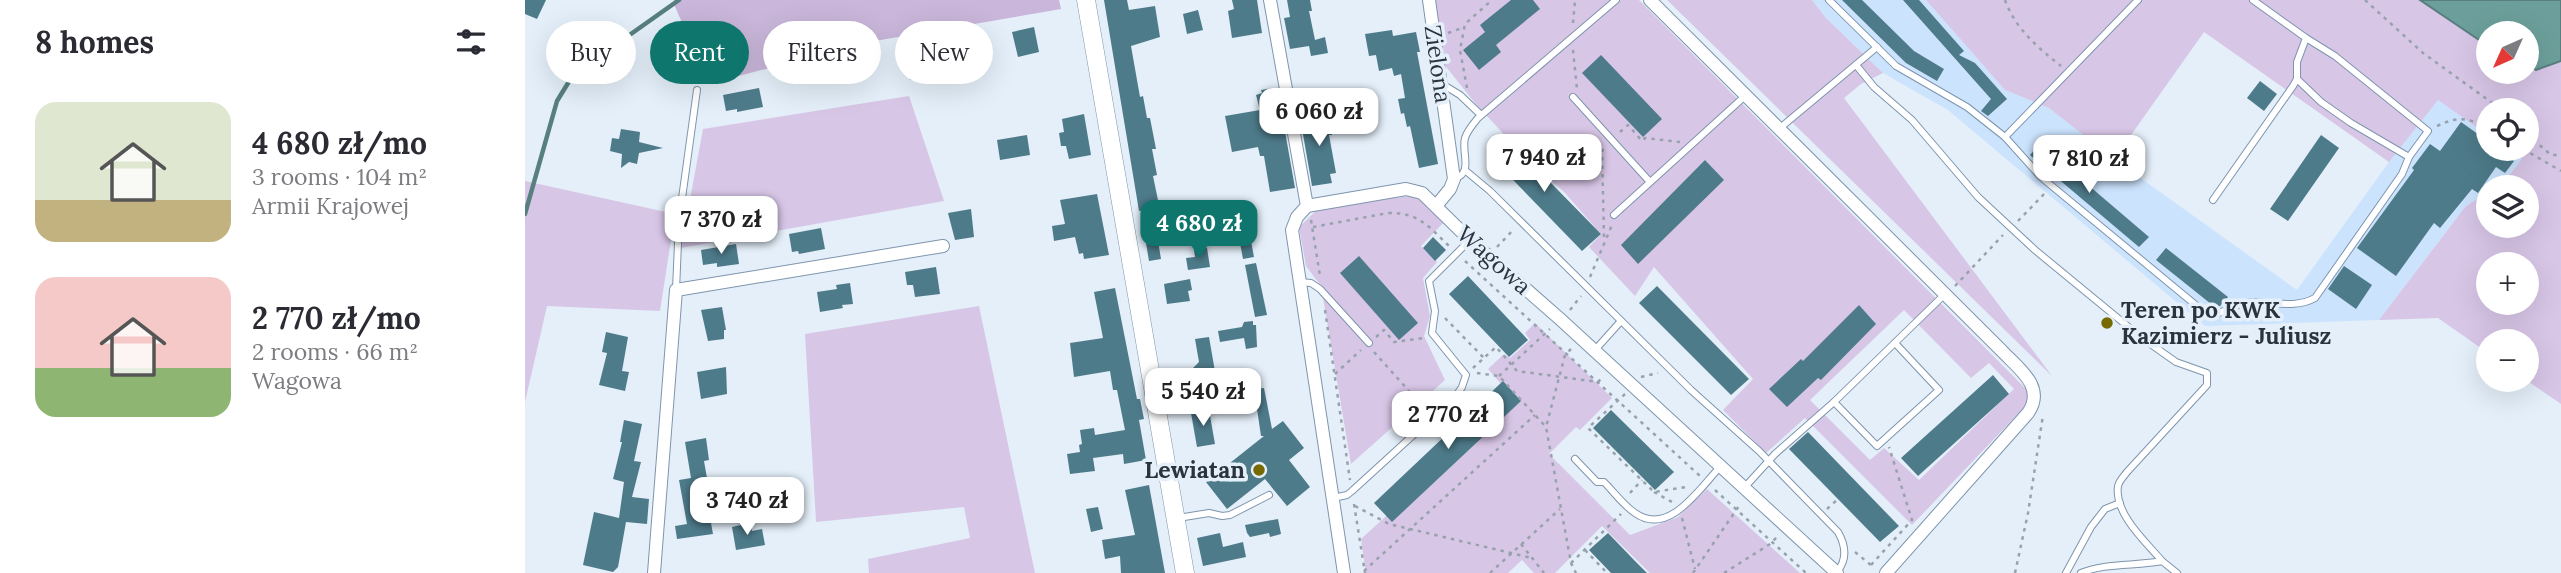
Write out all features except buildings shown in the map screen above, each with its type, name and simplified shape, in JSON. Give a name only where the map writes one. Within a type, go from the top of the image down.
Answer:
[{"type":"street","points":[[1086,0],[1185,573]]},
{"type":"street","points":[[1270,0],[1308,206],[1297,217],[1292,230],[1344,573]]},
{"type":"street","name":"Zielona","points":[[1429,0],[1454,181]]},
{"type":"street","points":[[1650,0],[2032,385],[2036,395],[2028,413],[1886,573]]},
{"type":"street","points":[[1436,206],[1454,181]]},
{"type":"street","name":"Wagowa","points":[[1308,206],[1406,189],[1422,193],[1470,240],[1837,573]]},
{"type":"street","points":[[654,573],[675,290],[943,246]]},
{"type":"lane","points":[[1454,181],[1466,171],[1465,137],[1481,115],[1616,0]]},
{"type":"lane","points":[[1829,0],[1896,66],[1968,107],[2005,137],[2052,185],[2209,316],[2247,303],[2294,304],[2306,303],[2315,298],[2402,174],[2409,157],[2428,131],[2335,56],[2253,0]]},
{"type":"lane","points":[[2005,137],[2138,0]]},
{"type":"lane","points":[[2213,200],[2297,79],[2297,62],[2306,38]]},
{"type":"lane","points":[[1779,130],[1794,114],[1877,47]]},
{"type":"lane","points":[[1856,65],[1874,87],[1912,120],[1979,197],[2011,227],[2142,338],[2176,362],[2207,373],[2207,385],[2118,485],[2120,503],[2128,520],[2162,561],[2178,573]]},
{"type":"lane","points":[[2297,79],[2351,123],[2409,157]]},
{"type":"lane","points":[[1441,83],[1481,115]]},
{"type":"lane","points":[[675,290],[679,220],[697,89]]},
{"type":"lane","points":[[1613,215],[1745,96]]},
{"type":"lane","points":[[1573,97],[1650,182]]},
{"type":"lane","points":[[1466,171],[1521,221],[1838,532],[1845,553],[1837,573]]},
{"type":"lane","points":[[1332,498],[1347,495],[1352,491],[1456,396],[1462,387],[1466,374],[1432,333],[1435,311],[1429,281],[1470,240]]},
{"type":"lane","points":[[1300,282],[1311,283],[1322,291],[1369,343]]},
{"type":"lane","points":[[1747,490],[1769,462],[1944,295]]},
{"type":"lane","points":[[1594,351],[1622,321]]},
{"type":"lane","points":[[1834,402],[1878,446],[1939,390],[1895,343]]},
{"type":"lane","points":[[1575,459],[1597,482],[1604,482],[1628,507],[1642,517],[1653,520],[1671,516],[1720,467]]},
{"type":"lane","points":[[1175,518],[1209,513],[1222,516],[1269,495]]},
{"type":"lane","points":[[2066,573],[2072,559],[2105,509],[2120,503]]},
{"type":"lane","points":[[2081,573],[2090,569],[2138,566],[2162,561]]},
{"type":"path","points":[[1482,0],[1486,5]]},
{"type":"path","points":[[1450,32],[1465,27],[1492,0]]},
{"type":"path","points":[[1573,97],[1578,92],[1571,38],[1575,0]]},
{"type":"path","points":[[2005,0],[2011,18],[2039,49],[2068,72]]},
{"type":"path","points":[[2365,0],[2423,53],[2485,98]]},
{"type":"path","points":[[1465,27],[1459,50],[1470,104]]},
{"type":"path","points":[[2428,131],[2456,118],[2476,123]]},
{"type":"path","points":[[1604,240],[1602,150],[1628,125],[1642,141],[1645,138],[1693,144]]},
{"type":"path","points":[[2539,144],[2551,155],[2561,155]]},
{"type":"path","points":[[2548,162],[2551,155]]},
{"type":"path","points":[[2539,157],[2561,171]]},
{"type":"path","points":[[1944,295],[2052,185]]},
{"type":"path","points":[[1308,206],[1365,572]]},
{"type":"path","points":[[1313,227],[1388,212],[1400,212],[1419,219],[1806,573]]},
{"type":"path","points":[[1499,376],[1573,307],[1587,287],[1613,215]]},
{"type":"path","points":[[1489,257],[1521,221]]},
{"type":"path","points":[[1435,311],[1484,358]]},
{"type":"path","points":[[1369,343],[1384,330],[1394,342],[1436,339]]},
{"type":"path","points":[[1576,573],[1570,563],[1546,427],[1567,353],[1581,339]]},
{"type":"path","points":[[1335,374],[1367,344],[1432,418]]},
{"type":"path","points":[[1546,427],[1499,376],[1470,371],[1496,347],[1517,371],[1598,382]]},
{"type":"path","points":[[1598,382],[1612,368]]},
{"type":"path","points":[[1670,369],[1667,372],[1643,375],[1588,428],[1654,492],[1681,508],[1694,571]]},
{"type":"path","points":[[2015,573],[2028,513],[2043,417],[2036,395]]},
{"type":"path","points":[[1365,572],[1535,415]]},
{"type":"path","points":[[1871,565],[1912,520],[1887,439]]},
{"type":"path","points":[[1622,501],[1642,480]]},
{"type":"path","points":[[1654,492],[1696,485],[1700,489]]},
{"type":"path","points":[[1694,571],[1747,490]]},
{"type":"path","points":[[1355,506],[1389,524],[1532,558]]},
{"type":"path","points":[[1570,563],[1628,507]]},
{"type":"path","points":[[1490,573],[1560,509]]},
{"type":"path","points":[[1724,573],[1772,542],[1787,527]]},
{"type":"path","points":[[1843,541],[1879,573]]},
{"type":"path","points":[[1521,544],[1544,573]]},
{"type":"path","points":[[1584,549],[1606,573]]},
{"type":"shaded area","points":[[1059,0],[1061,9],[991,21],[895,21],[895,38],[881,40],[881,21],[763,21],[763,70],[749,73],[749,21],[681,21],[673,2]]},
{"type":"shaded area","points":[[1434,0],[1639,0],[2034,397],[1912,525],[1805,418],[1766,453],[1723,410],[1753,379],[1654,267],[1635,296],[1589,247],[1601,234],[1565,193],[1535,168],[1475,103],[1443,63]],"holes":[[[1904,310],[1971,378],[1989,363],[2014,389],[1919,480],[1884,448],[1870,460],[1810,400]]]},
{"type":"shaded area","points":[[1667,0],[1812,0],[1826,18],[1883,73],[1861,84],[1844,98],[2052,376]]},
{"type":"shaded area","points":[[1812,0],[1926,0],[2005,90],[2049,108],[2114,159],[2297,290],[2438,99],[2476,126],[2476,161],[2520,161],[2509,175],[2476,175],[2476,199],[2465,207],[2379,320],[2205,326],[1948,110],[1883,73],[1826,18]]},
{"type":"shaded area","points":[[1926,0],[2420,0],[2476,38],[2476,84],[2539,84],[2539,69],[2561,61],[2561,404],[2539,389],[2539,329],[2476,329],[2476,345],[2438,318],[2379,320],[2465,207],[2476,199],[2476,238],[2539,238],[2539,175],[2509,175],[2520,161],[2539,161],[2539,98],[2476,98],[2476,127],[2438,100],[2389,162],[2204,32],[2114,159],[2049,108],[2005,90]]},
{"type":"shaded area","points":[[2420,0],[2561,0],[2561,61],[2539,69],[2539,21],[2476,21],[2476,38]]},
{"type":"shaded area","points":[[909,96],[944,201],[681,248],[703,129]]},
{"type":"shaded area","points":[[525,181],[675,214],[660,311],[547,306],[525,402]]},
{"type":"shaded area","points":[[1417,195],[1444,222],[1421,246],[1437,262],[1423,278],[1430,316],[1424,336],[1445,380],[1351,464],[1321,286],[1306,266],[1299,227],[1319,208]]},
{"type":"shaded area","points":[[979,306],[1035,573],[869,573],[868,559],[970,538],[964,507],[816,522],[805,334]]},
{"type":"shaded area","points":[[1535,323],[1612,398],[1580,430],[1576,427],[1549,454],[1630,535],[1678,517],[1707,489],[1800,573],[1650,573],[1602,526],[1555,573],[1534,573],[1522,560],[1508,573],[1366,573],[1361,539],[1514,399],[1488,369],[1504,354],[1510,358],[1530,340],[1525,333]]},
{"type":"waterway","points":[[525,214],[557,101],[573,75],[679,0]]},
{"type":"place","name":"Teren po KWK Kazimierz - Juliusz","points":[[2107,323]]},
{"type":"place","name":"Lewiatan","points":[[1259,470]]}]
